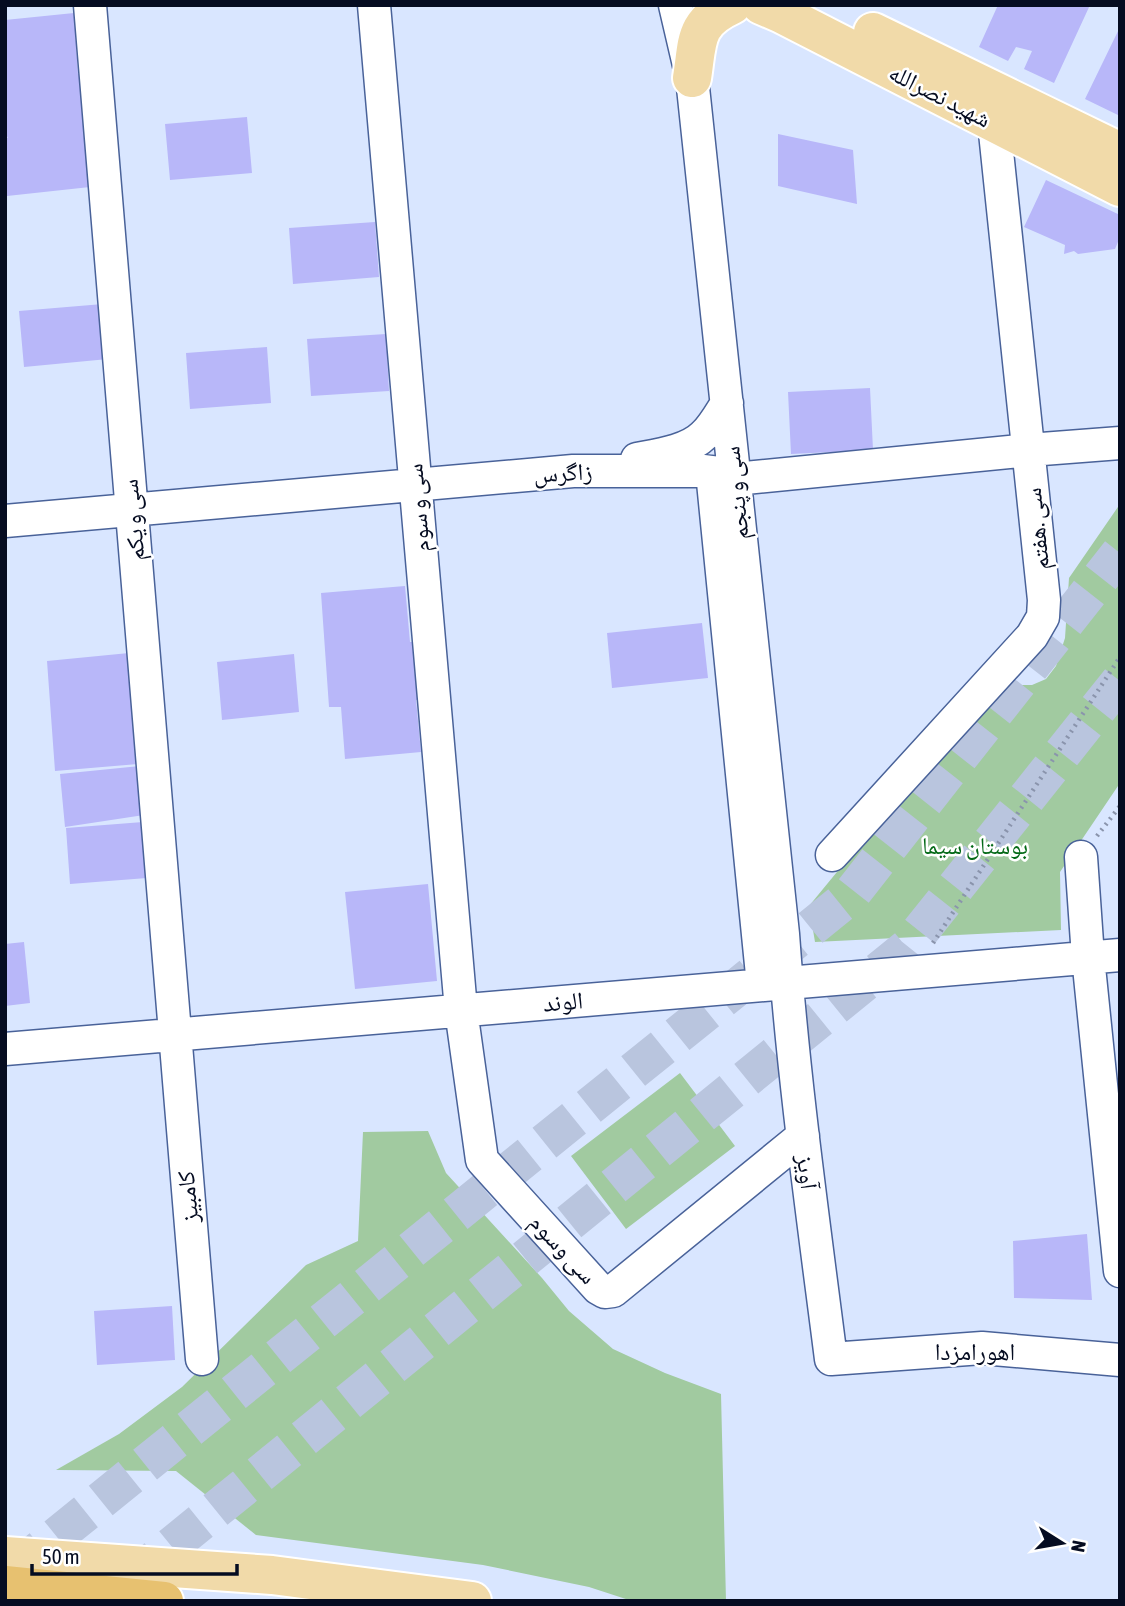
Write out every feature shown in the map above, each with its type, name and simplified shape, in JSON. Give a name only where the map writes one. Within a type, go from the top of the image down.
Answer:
[{"type":"highway","points":[[5,1585],[164,1601]]},
{"type":"main road","points":[[692,78],[702,27],[712,16],[732,5]]},
{"type":"main road","name":"شهید نصرالله","points":[[761,5],[1120,187]]},
{"type":"main road","name":"شهید نصرالله","points":[[812,5],[884,37],[1120,152]]},
{"type":"main road","points":[[5,1556],[272,1575],[472,1601]]},
{"type":"street","name":"سی و یکم","points":[[90,5],[175,1035]]},
{"type":"street","name":"سی و سوم","points":[[374,5],[461,1010]]},
{"type":"street","name":"سی و پنجم","points":[[675,5],[692,78],[727,403],[723,476],[780,907],[775,984]]},
{"type":"street","name":"سی .هفتم","points":[[832,855],[1032,636],[1043,617],[1044,600],[994,123]]},
{"type":"street","points":[[573,471],[656,455],[691,444],[704,435],[727,403]]},
{"type":"street","name":"زاگرس","points":[[5,521],[573,471],[686,470],[723,476],[1120,443]]},
{"type":"street","points":[[1081,857],[1088,957],[1120,1271]]},
{"type":"street","name":"الوند","points":[[5,1049],[1120,955]]},
{"type":"street","name":"آویز","points":[[775,984],[803,1136],[831,1359]]},
{"type":"street","name":"سی وسوم","points":[[461,1010],[482,1160],[598,1288],[605,1292],[613,1291],[803,1136]]},
{"type":"street","name":"کامبیز","points":[[175,1035],[202,1359]]},
{"type":"street","name":"اهورامزدا","points":[[831,1359],[982,1348],[1120,1360]]},
{"type":"path","points":[[914,972],[1120,657]]},
{"type":"path","points":[[1081,857],[1120,806]]},
{"type":"green space","name":"بوستان سیما","points":[[1120,504],[1120,783],[1060,872],[1061,930],[815,942],[809,906],[892,805],[1004,685],[1032,685],[1046,679],[1056,666],[1065,638],[1069,578]]},
{"type":"green space","points":[[680,1073],[735,1146],[626,1229],[571,1156]]},
{"type":"green space","points":[[428,1131],[446,1173],[569,1311],[613,1349],[665,1373],[721,1394],[726,1601],[632,1601],[589,1587],[483,1565],[256,1535],[176,1471],[56,1470],[119,1434],[182,1387],[306,1265],[358,1241],[363,1132]]},
{"type":"building","points":[[998,5],[1090,5],[1054,83],[1024,69],[1032,51],[1016,47],[1008,61],[979,47]]},
{"type":"building","points":[[74,13],[78,74],[82,74],[90,187],[7,196],[5,20]]},
{"type":"building","points":[[1120,27],[1120,116],[1085,99]]},
{"type":"building","points":[[247,117],[252,173],[170,180],[165,124]]},
{"type":"building","points":[[778,134],[853,150],[857,204],[778,186]]},
{"type":"building","points":[[1046,180],[1120,215],[1120,237],[1115,249],[1064,254],[1065,245],[1024,227]]},
{"type":"building","points":[[375,222],[379,277],[293,284],[289,228]]},
{"type":"building","points":[[103,304],[108,359],[24,367],[19,311]]},
{"type":"building","points":[[386,334],[389,391],[311,396],[307,339]]},
{"type":"building","points":[[267,347],[271,403],[190,409],[186,353]]},
{"type":"building","points":[[870,388],[873,450],[791,454],[788,392]]},
{"type":"building","points":[[405,586],[410,642],[414,642],[421,752],[345,759],[341,707],[329,707],[321,593]]},
{"type":"building","points":[[702,623],[708,678],[612,688],[607,633]]},
{"type":"building","points":[[129,653],[138,764],[55,771],[47,661]]},
{"type":"building","points":[[294,654],[299,712],[222,720],[217,662]]},
{"type":"building","points":[[140,766],[144,815],[65,827],[60,774]]},
{"type":"building","points":[[143,822],[147,878],[70,884],[66,828]]},
{"type":"building","points":[[428,884],[437,981],[355,989],[345,892]]},
{"type":"building","points":[[24,942],[30,1003],[5,1006],[5,944]]},
{"type":"building","points":[[1087,1234],[1092,1300],[1014,1298],[1013,1241]]},
{"type":"building","points":[[172,1306],[175,1360],[97,1365],[94,1311]]},
{"type":"tunnel","points":[[12,1572],[849,897],[1120,553]]},
{"type":"tunnel","points":[[127,1582],[907,948],[1120,681]]}]
